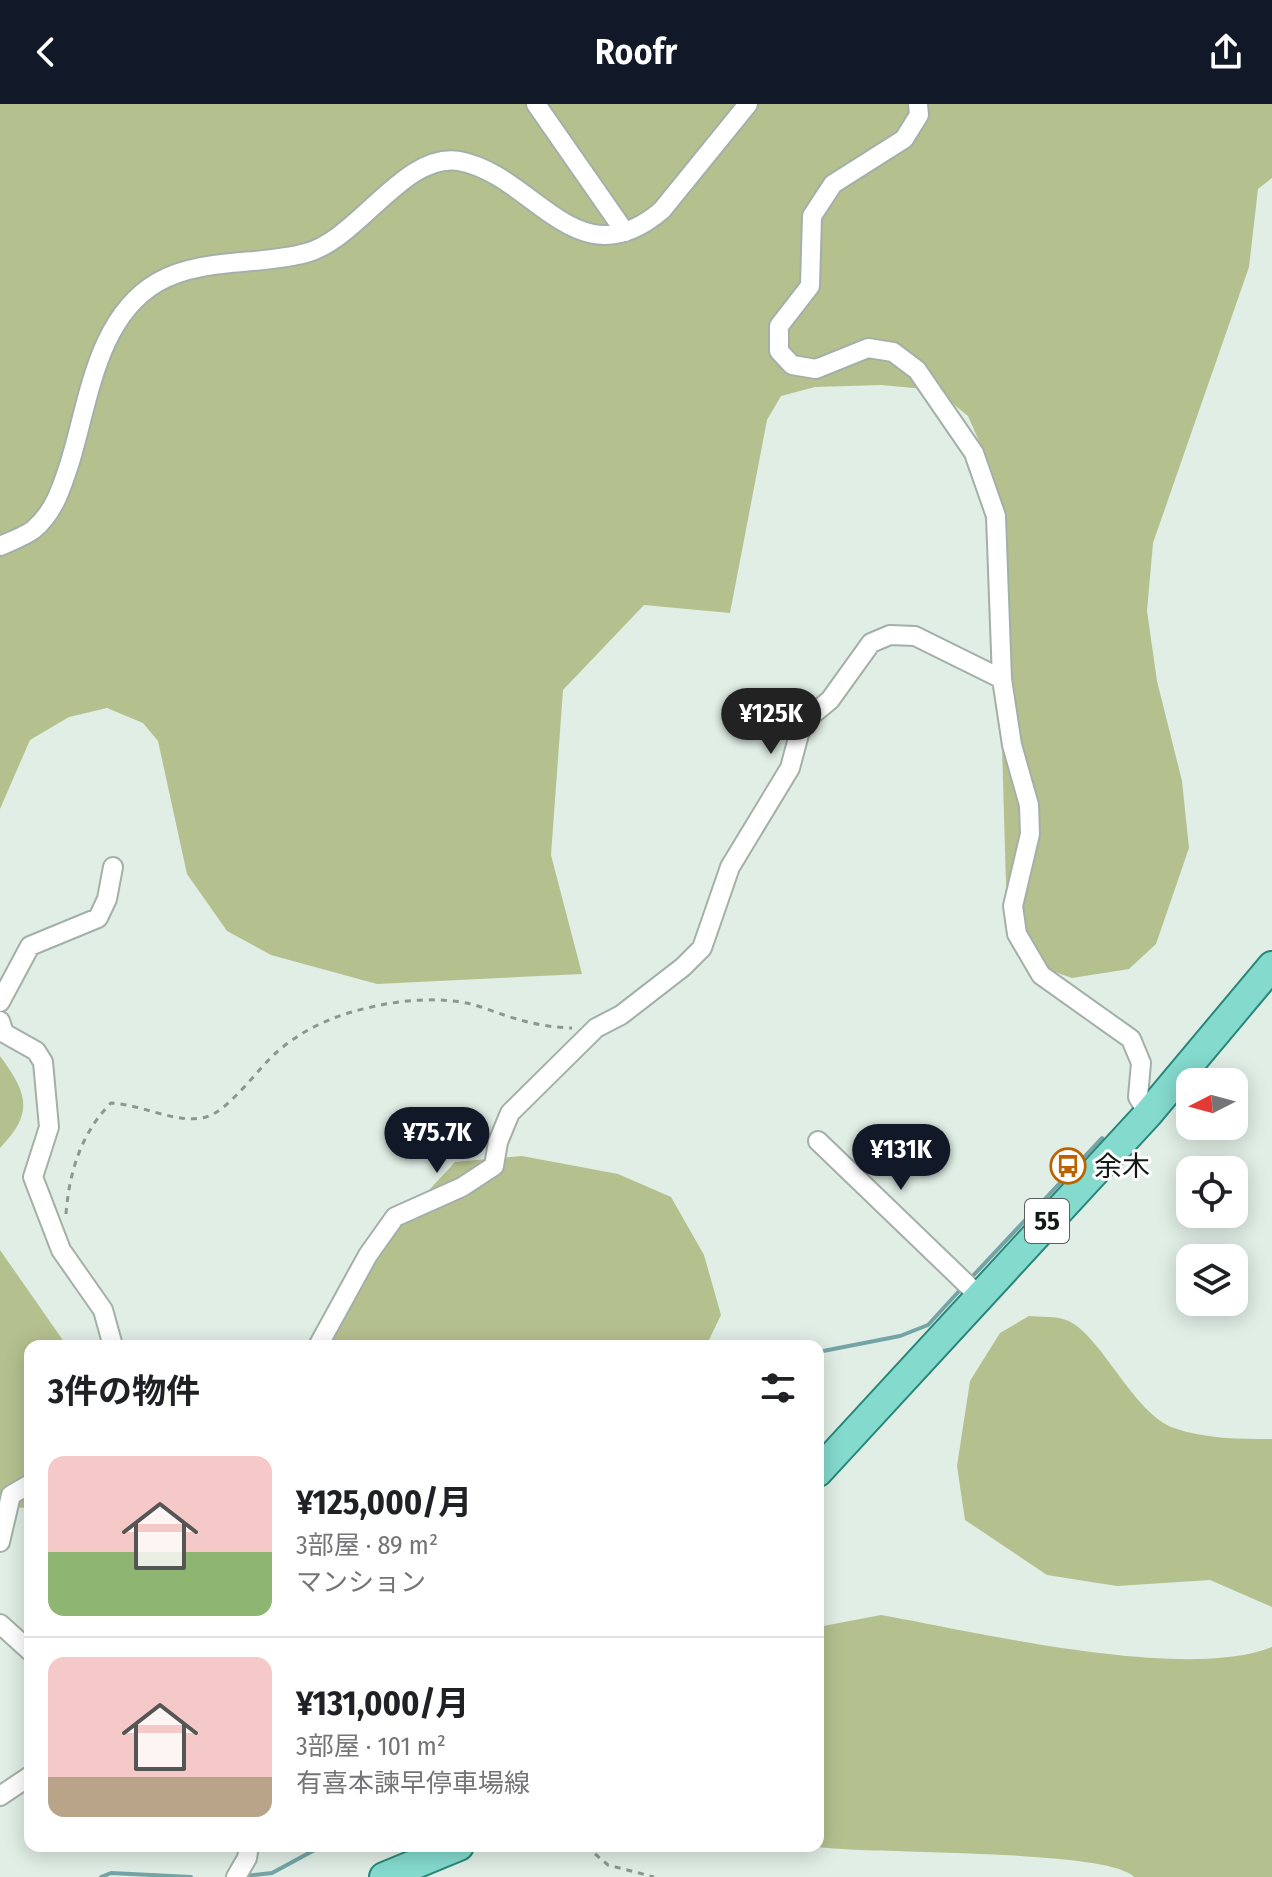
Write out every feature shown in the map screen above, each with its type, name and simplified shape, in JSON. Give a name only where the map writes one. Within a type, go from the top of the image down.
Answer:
[{"type":"main road","name":"55","points":[[824,1465],[975,1292],[1148,1114],[1272,966]]},
{"type":"main road","points":[[384,1877],[444,1852]]},
{"type":"street","points":[[536,104],[625,232]]},
{"type":"street","points":[[0,546],[35,528],[60,496],[109,331],[125,307],[159,281],[192,269],[308,253],[345,232],[405,180],[433,163],[455,161],[478,167],[578,232],[625,232],[645,225],[662,210],[748,104]]},
{"type":"street","points":[[918,104],[919,115],[904,139],[833,184],[812,216],[810,286],[779,326],[779,351],[792,365],[816,369],[868,348],[893,352],[917,370],[974,453],[996,516],[1002,679],[1012,745],[1029,805],[1030,834],[1013,906],[1017,934],[1041,975],[1131,1039],[1141,1063],[1138,1097],[1148,1114]]},
{"type":"street","points":[[321,1340],[368,1255],[395,1217],[462,1187],[494,1166],[498,1142],[510,1113],[596,1028],[621,1015],[702,948],[730,867],[790,768],[802,723],[830,700],[871,643],[890,635],[915,636],[1002,679]]},
{"type":"street","points":[[0,1002],[30,946],[98,918],[107,899],[113,867]]},
{"type":"street","points":[[0,1021],[4,1033],[36,1051],[43,1062],[49,1127],[33,1177],[61,1250],[103,1310],[111,1340]]},
{"type":"street","points":[[818,1141],[975,1292]]},
{"type":"street","points":[[0,1542],[11,1495],[24,1487]]},
{"type":"street","points":[[0,1624],[24,1646]]},
{"type":"street","points":[[0,1796],[24,1780]]},
{"type":"street","points":[[239,1872],[247,1852]]},
{"type":"path","points":[[61,1250],[68,1187],[84,1138],[111,1103],[132,1104],[188,1119],[207,1117],[221,1109],[276,1052],[303,1031],[327,1019],[378,1005],[440,1000],[483,1007],[503,1017],[541,1027],[596,1028]]},
{"type":"path","points":[[593,1852],[608,1865],[654,1877]]},
{"type":"green space","points":[[0,104],[1272,104],[1272,178],[1258,189],[1249,267],[1153,543],[1147,611],[1157,681],[1182,781],[1189,848],[1156,944],[1129,969],[1072,978],[1029,963],[1013,932],[1006,884],[1002,747],[1009,621],[1007,528],[992,471],[968,416],[936,390],[881,385],[815,387],[781,396],[767,420],[730,613],[644,605],[563,690],[551,855],[582,974],[377,984],[271,955],[227,931],[187,874],[158,741],[143,723],[107,708],[69,717],[30,740],[0,809]]},
{"type":"green space","points":[[0,1056],[17,1081],[23,1103],[18,1124],[0,1148]]},
{"type":"green space","points":[[522,1156],[618,1174],[671,1197],[704,1255],[721,1315],[709,1340],[311,1340],[394,1228],[455,1162]]},
{"type":"green space","points":[[0,1250],[63,1340],[24,1340],[24,1508],[0,1507]]},
{"type":"green space","points":[[1029,1316],[1062,1319],[1079,1328],[1145,1407],[1174,1428],[1210,1436],[1272,1439],[1272,1607],[1210,1580],[1117,1586],[1047,1575],[965,1520],[957,1466],[970,1381],[1000,1333]]},
{"type":"green space","points":[[881,1615],[1024,1642],[1136,1657],[1188,1659],[1234,1656],[1272,1647],[1272,1877],[1134,1877],[1115,1868],[1080,1861],[824,1848],[824,1626]]},
{"type":"waterway","points":[[970,1279],[1102,1138]]},
{"type":"waterway","points":[[824,1351],[900,1336],[928,1325],[961,1289]]},
{"type":"waterway","points":[[244,1876],[272,1873],[311,1852]]},
{"type":"waterway","points":[[101,1877],[111,1873],[191,1877]]},
{"type":"place","name":"余木","points":[[1068,1166]]}]
